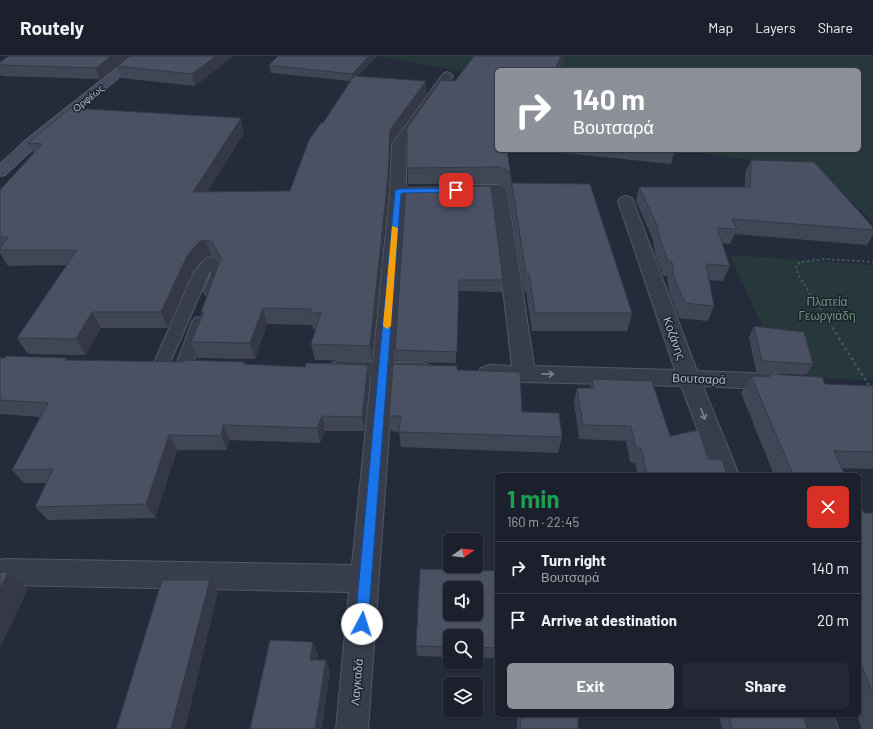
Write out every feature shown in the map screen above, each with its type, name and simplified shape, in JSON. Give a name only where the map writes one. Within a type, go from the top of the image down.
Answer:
[{"type":"street","name":"Ορφέως","points":[[0,172],[32,142],[139,56]]},
{"type":"street","name":"Λαγκαδά","points":[[352,729],[383,370],[406,191],[399,144],[447,76]]},
{"type":"street","points":[[445,190],[499,190],[524,374]]},
{"type":"street","name":"Κοζάνης","points":[[626,201],[689,378],[726,473]]},
{"type":"street","points":[[153,364],[208,366]]},
{"type":"street","points":[[319,369],[446,372]]},
{"type":"street","name":"Βουτσαρά","points":[[469,372],[689,378],[799,384]]},
{"type":"street","points":[[4,572],[366,579]]},
{"type":"street","points":[[818,717],[822,729]]},
{"type":"lane","points":[[153,364],[200,272],[211,261],[218,274],[184,365]]},
{"type":"path","points":[[870,388],[799,276],[796,267],[800,262],[825,260],[873,262]]},
{"type":"green space","points":[[377,56],[873,56],[873,222],[817,169],[693,152],[861,152],[861,68],[495,68],[495,78]]},
{"type":"green space","name":"Πλατεία Γεωργιάδη","points":[[730,255],[873,265],[873,380],[807,378],[798,343],[768,339]]},
{"type":"building","points":[[9,56],[111,56],[96,68],[0,65],[0,62]]},
{"type":"building","points":[[130,56],[216,56],[192,74],[117,66]]},
{"type":"building","points":[[278,56],[369,56],[352,74],[269,65]]},
{"type":"building","points":[[474,56],[561,56],[555,68],[495,68],[495,152],[507,152],[512,183],[590,184],[632,313],[535,313],[529,274],[526,274],[510,172],[500,167],[407,168],[407,128],[441,80],[455,81]]},
{"type":"building","points":[[354,76],[426,81],[390,130],[388,176],[370,346],[311,344],[321,313],[310,313],[311,309],[263,308],[250,343],[191,342],[204,312],[201,312],[221,258],[212,242],[206,240],[200,241],[187,256],[161,312],[92,312],[76,339],[17,338],[77,250],[0,250],[8,237],[0,237],[0,190],[42,144],[28,143],[70,108],[241,118],[193,192],[290,191],[309,140],[321,123],[323,123]]},
{"type":"building","points":[[751,160],[814,162],[873,227],[873,230],[732,219],[737,229],[717,228],[730,266],[706,264],[714,306],[685,303],[674,277],[672,262],[668,261],[660,239],[657,225],[639,187],[750,187]]},
{"type":"building","points":[[491,186],[503,280],[459,280],[457,352],[395,350],[406,187]]},
{"type":"building","points":[[754,326],[804,332],[813,364],[762,361]]},
{"type":"building","points":[[6,356],[66,358],[65,360],[183,362],[183,360],[245,362],[244,364],[305,367],[306,363],[368,365],[362,417],[322,416],[317,428],[223,425],[221,436],[169,435],[146,504],[35,507],[53,469],[12,470],[48,403],[0,400],[0,358],[5,358]]},
{"type":"building","points":[[393,364],[457,366],[457,370],[520,372],[522,412],[559,413],[562,437],[399,432],[401,416],[389,416]]},
{"type":"building","points":[[769,374],[822,377],[825,384],[873,386],[873,452],[834,451],[844,473],[792,473],[751,376],[770,377]]},
{"type":"building","points":[[592,379],[652,381],[670,436],[699,430],[708,459],[721,460],[726,473],[647,473],[641,448],[636,448],[631,426],[583,425],[577,388],[594,388]]},
{"type":"building","points":[[861,507],[864,513],[873,513],[873,695],[861,663]]},
{"type":"building","points":[[420,569],[443,570],[443,573],[483,573],[483,571],[495,571],[495,648],[483,647],[483,629],[443,629],[443,647],[416,646]]},
{"type":"building","points":[[0,572],[8,572],[0,589]]},
{"type":"building","points":[[162,580],[210,580],[171,729],[116,729]]},
{"type":"building","points":[[270,640],[313,642],[310,660],[326,660],[315,729],[250,729]]},
{"type":"building","points":[[521,717],[578,717],[578,729],[520,729]]},
{"type":"building","points":[[729,717],[804,717],[807,729],[732,729]]},
{"type":"slow traffic","points":[[387,326],[395,228]]},
{"type":"route","points":[[362,624],[398,191],[456,190]]}]
